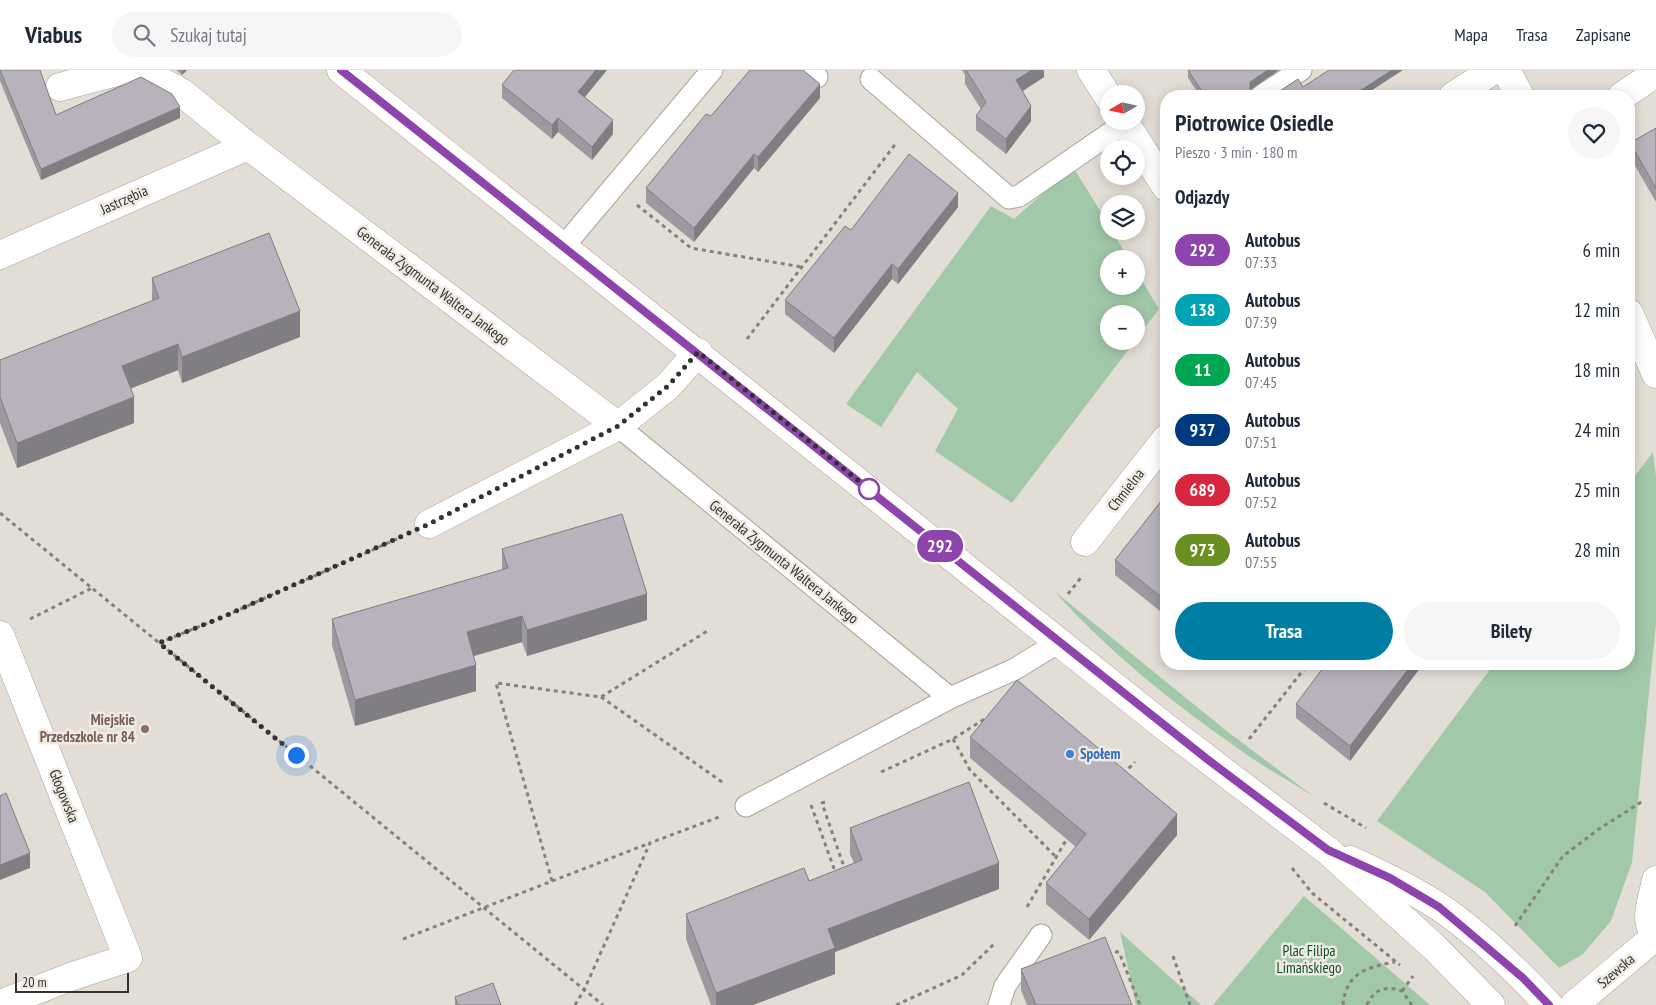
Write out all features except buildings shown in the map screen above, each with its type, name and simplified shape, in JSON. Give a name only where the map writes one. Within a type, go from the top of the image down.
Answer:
[{"type":"street","points":[[60,88],[124,70]]},
{"type":"street","name":"Generała Zygmunta Waltera Jankego","points":[[140,70],[181,92],[248,146],[618,426]]},
{"type":"street","points":[[341,70],[698,352],[1207,759],[1328,850],[1434,947],[1491,1005]]},
{"type":"street","points":[[1091,70],[1101,85]]},
{"type":"street","points":[[1462,90],[1494,70]]},
{"type":"street","points":[[1506,70],[1517,90]]},
{"type":"street","points":[[1631,90],[1656,73]]},
{"type":"street","points":[[1130,130],[1160,173]]},
{"type":"street","name":"Jastrzębia","points":[[0,255],[248,146]]},
{"type":"street","points":[[1635,327],[1656,374]]},
{"type":"street","points":[[429,524],[618,426],[668,386],[698,352]]},
{"type":"street","name":"Chmielna","points":[[1085,542],[1160,447]]},
{"type":"street","name":"Głogowska","points":[[0,635],[128,958],[72,976],[0,1004]]},
{"type":"street","points":[[1328,850],[1390,878],[1439,907],[1516,971],[1549,1005]]},
{"type":"street","points":[[1656,880],[1648,915],[1649,928],[1656,936]]},
{"type":"street","name":"Szewska","points":[[1574,1005],[1656,936]]},
{"type":"lane","points":[[564,246],[712,70]]},
{"type":"lane","points":[[1270,90],[1301,70]]},
{"type":"lane","points":[[871,79],[1009,198],[1019,196],[1113,130]]},
{"type":"lane","name":"Generała Zygmunta Waltera Jankego","points":[[618,426],[950,698]]},
{"type":"lane","points":[[749,804],[950,698],[1015,669],[1059,642]]},
{"type":"lane","points":[[999,1005],[1005,986],[1041,935]]},
{"type":"path","points":[[747,339],[915,118]]},
{"type":"path","points":[[636,204],[691,248],[802,267]]},
{"type":"path","points":[[0,512],[603,1005]]},
{"type":"path","points":[[159,643],[225,616],[429,524]]},
{"type":"path","points":[[25,622],[92,588]]},
{"type":"path","points":[[601,697],[710,630]]},
{"type":"path","points":[[1249,739],[1303,670]]},
{"type":"path","points":[[552,881],[496,683],[601,697],[749,804]]},
{"type":"path","points":[[872,776],[953,739],[993,713]]},
{"type":"path","points":[[953,739],[970,770],[1056,856]]},
{"type":"path","points":[[1122,776],[1135,762]]},
{"type":"path","points":[[800,777],[837,877]]},
{"type":"path","points":[[828,799],[822,803],[846,872]]},
{"type":"path","points":[[1510,933],[1563,856],[1599,829],[1642,801]]},
{"type":"path","points":[[403,938],[749,804]]},
{"type":"path","points":[[1023,912],[1073,831]]},
{"type":"path","points":[[575,1005],[584,990],[650,843]]},
{"type":"path","points":[[1312,893],[1402,966]]},
{"type":"path","points":[[1173,956],[1190,1005]]},
{"type":"path","points":[[1343,1005],[1346,987],[1356,976],[1368,967],[1396,962]]},
{"type":"path","points":[[1402,991],[1414,976],[1408,971]]},
{"type":"path","points":[[1367,1005],[1370,998],[1381,989],[1388,987],[1402,991],[1412,1005]]},
{"type":"green space","points":[[1073,167],[1100,210],[1100,240],[1117,240],[1124,250],[1100,250],[1100,295],[1145,295],[1145,286],[1159,309],[1145,327],[1145,305],[1100,305],[1100,350],[1128,350],[1012,503],[935,451],[958,409],[917,372],[881,427],[846,404],[991,206],[1014,219]]},
{"type":"green space","points":[[1653,452],[1656,477],[1656,623],[1632,862],[1611,921],[1583,954],[1559,968],[1485,892],[1377,821],[1490,670],[1635,670],[1635,476]]},
{"type":"green space","points":[[1054,591],[1228,732],[1316,798],[1265,767],[1211,730],[1163,693],[1117,654]]},
{"type":"green space","name":"Plac Filipa Limańskiego","points":[[1304,896],[1430,1005],[1213,1005]]},
{"type":"green space","points":[[1120,932],[1201,1005],[1136,1005]]},
{"type":"bus line","name":"292","points":[[341,70],[698,352],[1207,759],[1328,850],[1390,878],[1439,907],[1494,952],[1549,1005]]},
{"type":"place","name":"Miejskie Przedszkole nr 84","points":[[145,729]]},
{"type":"place","name":"Społem","points":[[1070,754]]},
{"type":"route","points":[[296,755],[159,643],[225,616],[429,524],[618,426],[668,386],[698,352],[869,489]]}]
